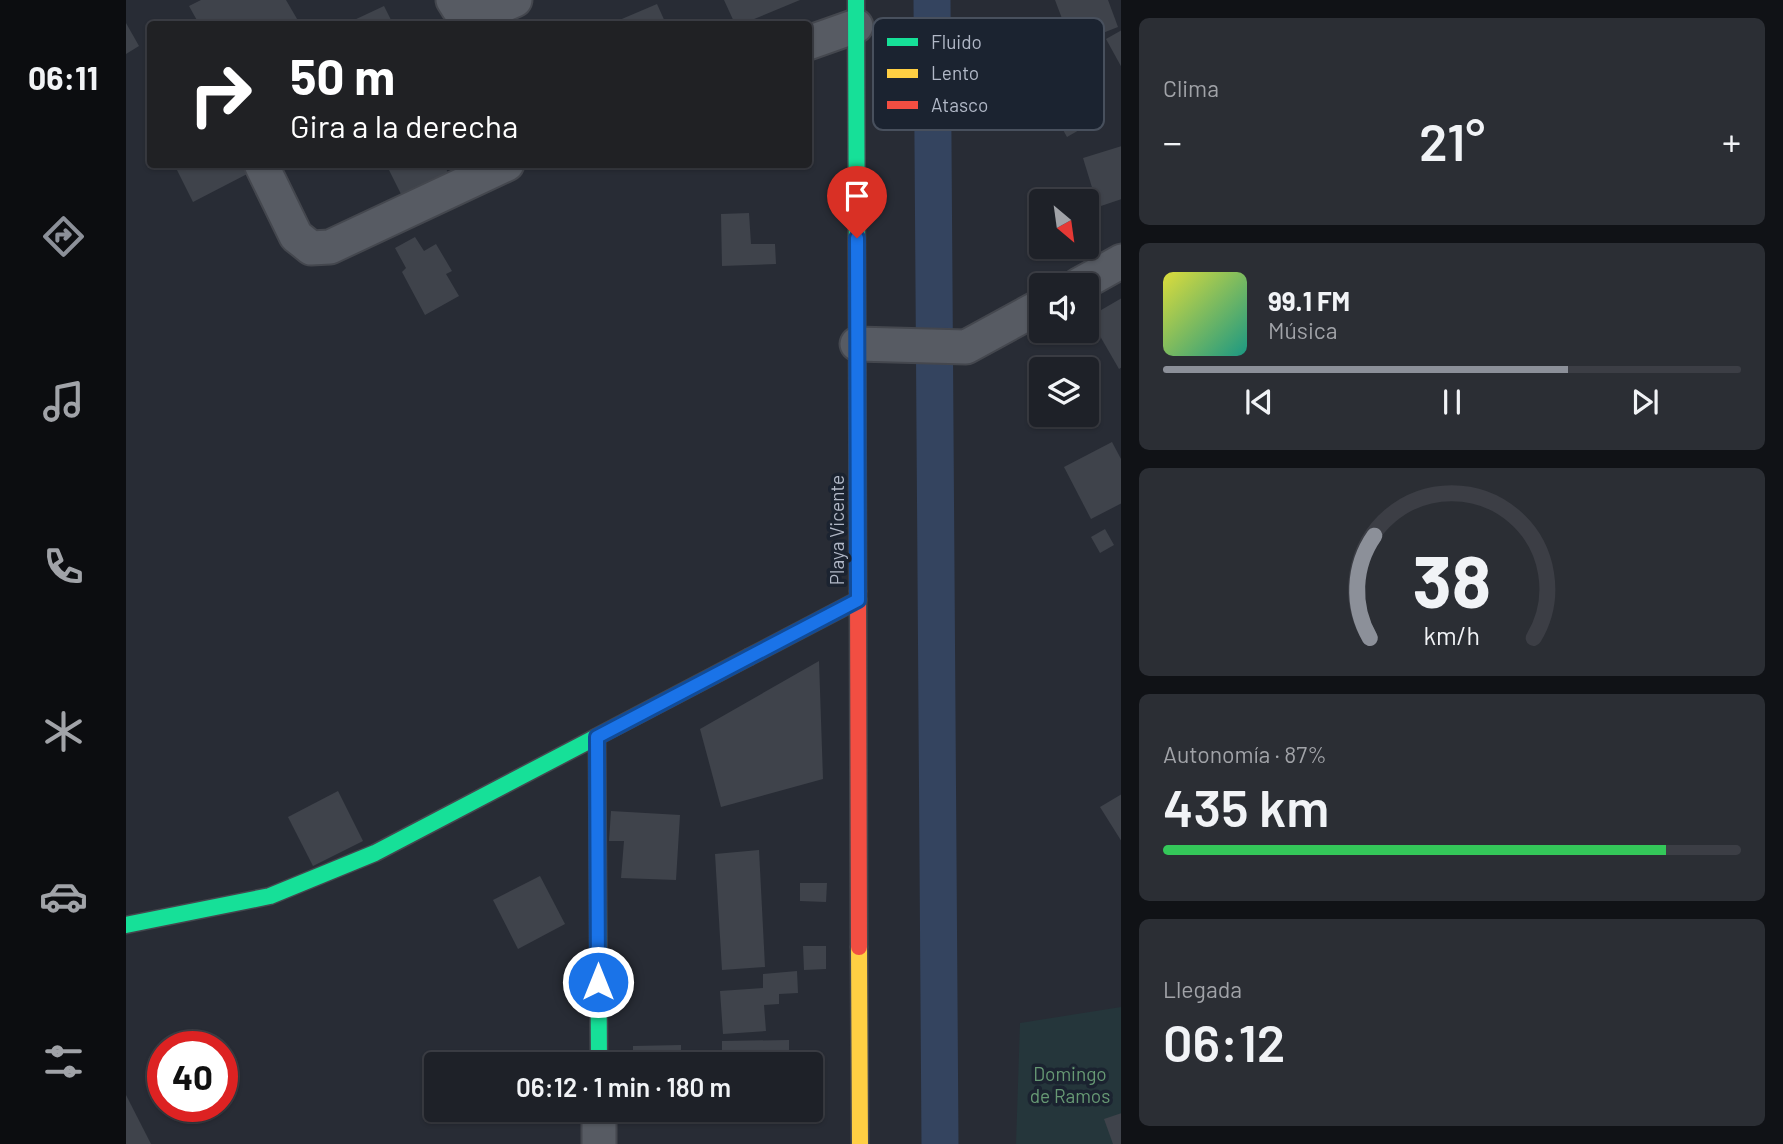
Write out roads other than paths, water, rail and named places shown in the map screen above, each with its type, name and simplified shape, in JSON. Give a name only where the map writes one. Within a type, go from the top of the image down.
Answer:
[{"type":"street","points":[[453,0],[458,8],[480,15],[515,0]]},
{"type":"street","points":[[812,40],[856,13]]},
{"type":"street","name":"Playa Vicente","points":[[856,13],[860,1144]]},
{"type":"street","points":[[263,168],[296,236],[311,248],[330,247],[498,168]]},
{"type":"street","points":[[1099,274],[1121,262]]},
{"type":"street","points":[[857,344],[966,347],[1029,313]]},
{"type":"street","points":[[126,925],[270,896],[375,853],[858,600]]},
{"type":"street","points":[[597,737],[599,1052]]},
{"type":"street","points":[[599,1122],[599,1144]]},
{"type":"waterway","points":[[932,0],[932,18]]},
{"type":"waterway","points":[[933,130],[940,1144]]},
{"type":"park label","name":"Domingo de Ramos","points":[[1070,1085]]}]
